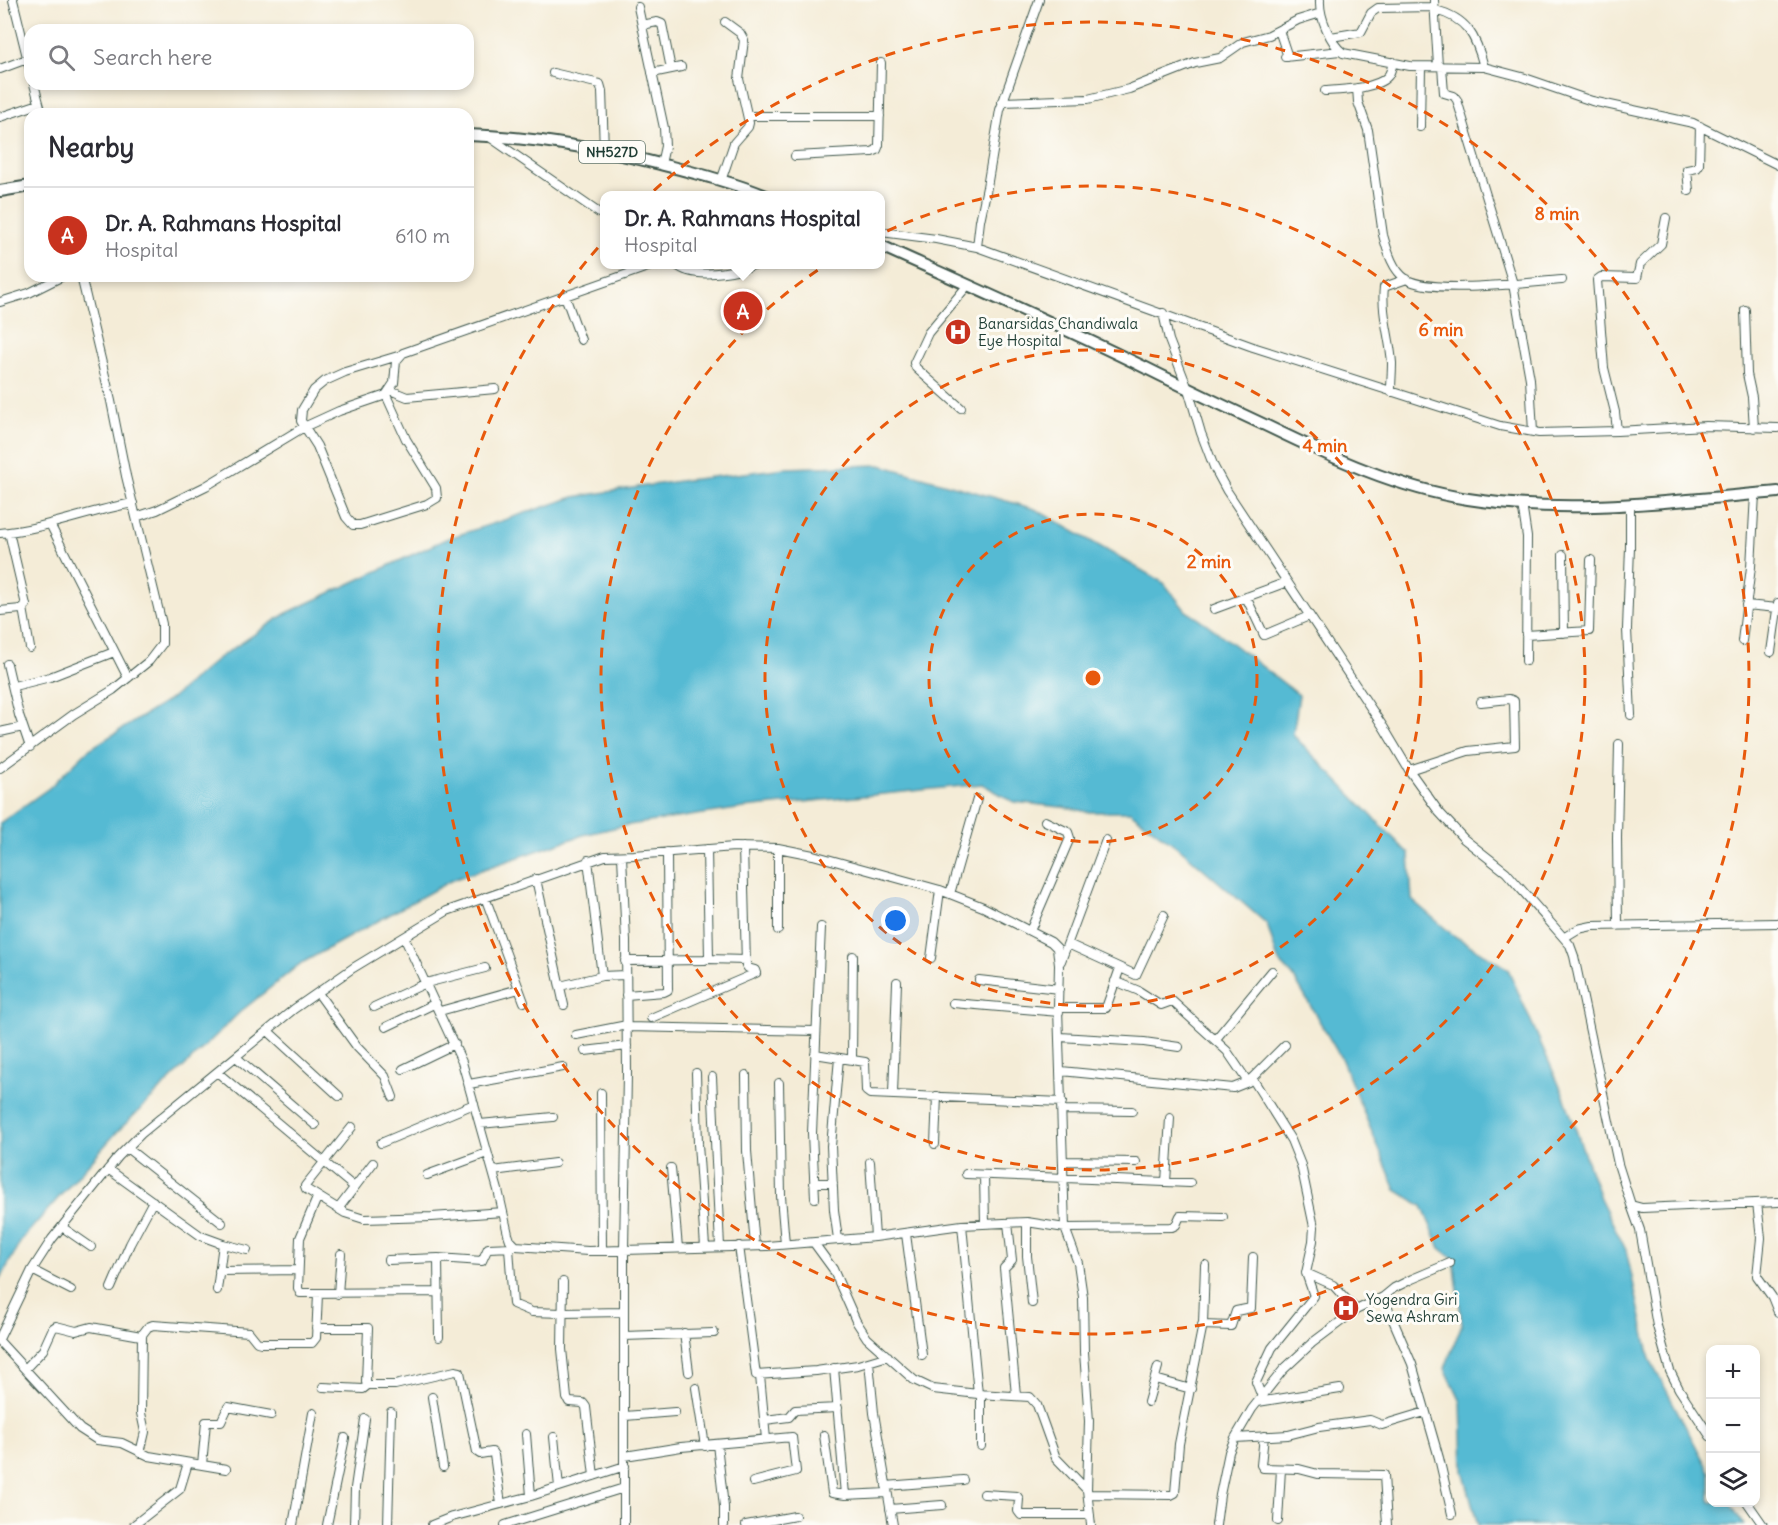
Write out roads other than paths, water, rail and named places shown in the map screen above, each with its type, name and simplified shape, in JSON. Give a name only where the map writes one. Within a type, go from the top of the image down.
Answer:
[{"type":"highway","name":"NH527D","points":[[474,135],[536,140],[604,150],[756,191]]},
{"type":"highway","points":[[0,191],[24,187]]},
{"type":"highway","points":[[885,248],[1112,352],[1309,447],[1382,477],[1444,494],[1469,499],[1564,506],[1630,504],[1778,492]]},
{"type":"street","points":[[13,0],[24,46]]},
{"type":"street","points":[[977,247],[1002,102],[1039,0]]},
{"type":"street","points":[[1320,0],[1321,13],[1331,37],[1340,51],[1348,55],[1421,67],[1484,67],[1592,101],[1700,126],[1778,165]]},
{"type":"street","points":[[1331,37],[1361,32],[1371,14],[1378,8],[1434,6],[1461,22],[1476,43],[1484,67]]},
{"type":"street","points":[[1434,6],[1444,93],[1454,96],[1457,100],[1513,284],[1530,379],[1533,432]]},
{"type":"street","points":[[638,7],[665,135],[661,164]]},
{"type":"street","points":[[1002,102],[1088,99],[1129,89],[1195,63],[1220,58],[1243,42],[1321,13]]},
{"type":"street","points":[[642,25],[657,22],[662,24],[671,69]]},
{"type":"street","points":[[721,181],[734,143],[748,127],[748,116],[739,79],[744,40],[740,33],[725,22]]},
{"type":"street","points":[[1279,30],[1286,57],[1340,51]]},
{"type":"street","points":[[0,69],[24,60]]},
{"type":"street","points":[[1325,91],[1357,88],[1384,79],[1389,74],[1393,62]]},
{"type":"street","points":[[795,156],[875,151],[879,148],[881,63]]},
{"type":"street","points":[[652,73],[681,67]]},
{"type":"street","points":[[1420,127],[1421,67]]},
{"type":"street","points":[[553,73],[600,84],[604,150]]},
{"type":"street","points":[[1357,88],[1358,102],[1368,130],[1383,234],[1393,263],[1400,274],[1407,279],[1424,284],[1457,287],[1562,279]]},
{"type":"street","points":[[36,90],[40,108]]},
{"type":"street","points":[[27,108],[39,104]]},
{"type":"street","points":[[0,117],[24,109]]},
{"type":"street","points":[[748,116],[880,116]]},
{"type":"street","points":[[1689,191],[1687,170],[1697,168],[1699,165],[1700,126]]},
{"type":"street","points":[[487,136],[600,215]]},
{"type":"street","points":[[1617,431],[1613,401],[1604,368],[1597,280],[1599,277],[1637,278],[1640,264],[1661,244],[1666,218]]},
{"type":"street","points":[[885,233],[977,247],[1253,347],[1500,426],[1533,432],[1617,431],[1706,426],[1778,428]]},
{"type":"street","points":[[388,392],[406,439],[436,488],[436,498],[427,504],[360,525],[350,524],[317,446],[301,421],[302,410],[319,385],[345,372],[398,356],[409,350],[642,269]]},
{"type":"street","points":[[684,269],[716,273],[739,269]]},
{"type":"street","points":[[1391,392],[1392,362],[1385,326],[1384,287],[1407,279]]},
{"type":"street","points":[[0,302],[29,293],[51,282]]},
{"type":"street","points":[[0,768],[128,678],[158,652],[164,636],[82,282]]},
{"type":"street","points":[[961,408],[916,368],[914,363],[934,326],[968,286]]},
{"type":"street","points":[[565,296],[581,340]]},
{"type":"street","points":[[1745,310],[1747,374],[1752,398],[1754,428]]},
{"type":"street","points":[[1163,313],[1174,355],[1214,467],[1287,582],[1384,728],[1409,770],[1455,830],[1506,872],[1565,937],[1574,956],[1618,1164],[1640,1230],[1657,1326],[1670,1371],[1706,1430]]},
{"type":"street","points":[[136,517],[157,510],[206,486],[304,427],[388,392],[394,383],[398,356]]},
{"type":"street","points":[[388,392],[407,397],[495,389]]},
{"type":"street","points":[[1742,641],[1755,494]]},
{"type":"street","points":[[0,533],[50,524],[133,503]]},
{"type":"street","points":[[1522,504],[1527,537],[1526,660]]},
{"type":"street","points":[[1630,504],[1627,629],[1631,715]]},
{"type":"street","points":[[50,524],[128,678]]},
{"type":"street","points":[[9,532],[26,603],[23,608],[30,648]]},
{"type":"street","points":[[1563,555],[1564,633]]},
{"type":"street","points":[[1526,635],[1590,630],[1591,560]]},
{"type":"street","points":[[1214,609],[1287,582]]},
{"type":"street","points":[[1246,597],[1263,635],[1309,616]]},
{"type":"street","points":[[1746,605],[1778,606],[1771,652]]},
{"type":"street","points":[[0,611],[23,608]]},
{"type":"street","points":[[14,686],[50,677],[114,652]]},
{"type":"street","points":[[7,664],[30,747]]},
{"type":"street","points":[[1409,770],[1468,751],[1515,746],[1514,701],[1509,699],[1481,702]]},
{"type":"street","points":[[0,732],[23,727]]},
{"type":"street","points":[[1618,926],[1619,744]]},
{"type":"street","points":[[950,894],[977,799]]},
{"type":"street","points":[[1030,931],[1070,838],[1068,832],[1045,821]]},
{"type":"street","points":[[1059,965],[1106,840]]},
{"type":"street","points":[[651,1018],[756,973],[754,969],[747,967],[746,960],[743,847]]},
{"type":"street","points":[[226,1469],[141,1453],[127,1444],[90,1437],[0,1340],[32,1270],[108,1168],[171,1107],[268,1031],[318,993],[447,910],[605,856],[743,847],[778,848],[822,857],[940,890],[983,907],[1030,931],[1055,945],[1059,952],[1065,1228],[1078,1263],[1083,1297],[1089,1421],[1088,1492],[1091,1525]]},
{"type":"street","points":[[778,848],[778,930]]},
{"type":"street","points":[[707,849],[710,952],[708,959]]},
{"type":"street","points":[[626,995],[668,991],[667,852]]},
{"type":"street","points":[[621,856],[627,1026],[624,1525]]},
{"type":"street","points":[[588,860],[602,976]]},
{"type":"street","points":[[537,879],[564,1005]]},
{"type":"street","points":[[931,958],[940,890]]},
{"type":"street","points":[[485,897],[524,1002]]},
{"type":"street","points":[[1068,944],[1137,975],[1164,915]]},
{"type":"street","points":[[1565,937],[1584,928],[1778,923]]},
{"type":"street","points":[[815,1198],[812,1133],[821,927]]},
{"type":"street","points":[[404,936],[438,1007],[469,1084],[512,1247],[513,1304],[531,1312],[624,1312]]},
{"type":"street","points":[[852,1060],[853,956]]},
{"type":"street","points":[[625,961],[746,960]]},
{"type":"street","points":[[374,1007],[426,983],[485,968]]},
{"type":"street","points":[[953,1003],[1059,1010],[1105,1008],[1120,968]]},
{"type":"street","points":[[1215,1040],[1272,971]]},
{"type":"street","points":[[560,986],[602,976],[625,975]]},
{"type":"street","points":[[979,980],[1059,989]]},
{"type":"street","points":[[1115,981],[1139,991],[1161,1005],[1172,1001],[1227,1051],[1291,1140],[1301,1165],[1314,1227],[1306,1273],[1314,1296],[1269,1353],[1256,1382],[1260,1400]]},
{"type":"street","points":[[893,1094],[897,982]]},
{"type":"street","points":[[386,1027],[438,1007],[519,989]]},
{"type":"street","points":[[318,993],[357,1047],[385,1076],[393,1097]]},
{"type":"street","points":[[576,1035],[627,1026],[816,1031]]},
{"type":"street","points":[[268,1031],[339,1096]]},
{"type":"street","points":[[1060,1037],[1144,1042],[1179,1047]]},
{"type":"street","points":[[403,1069],[454,1044]]},
{"type":"street","points":[[1061,1071],[1233,1089],[1250,1080],[1285,1045]]},
{"type":"street","points":[[585,1051],[627,1046]]},
{"type":"street","points":[[815,1054],[866,1063],[868,1094],[937,1096],[1132,1111]]},
{"type":"street","points":[[236,1057],[315,1125]]},
{"type":"street","points":[[838,1239],[832,1183],[832,1129],[839,1058]]},
{"type":"street","points":[[469,1084],[563,1067]]},
{"type":"street","points":[[217,1072],[354,1187]]},
{"type":"street","points":[[696,1072],[705,1247]]},
{"type":"street","points":[[746,1075],[747,1151],[755,1246]]},
{"type":"street","points":[[712,1077],[720,1247]]},
{"type":"street","points":[[779,1083],[785,1244]]},
{"type":"street","points":[[601,1093],[602,1250]]},
{"type":"street","points":[[934,1144],[937,1096]]},
{"type":"street","points":[[381,1143],[474,1104]]},
{"type":"street","points":[[480,1124],[553,1117]]},
{"type":"street","points":[[1166,1182],[1170,1118]]},
{"type":"street","points":[[352,1127],[305,1187],[317,1198],[353,1216],[373,1219],[503,1212]]},
{"type":"street","points":[[127,1148],[222,1223]]},
{"type":"street","points":[[427,1175],[487,1153]]},
{"type":"street","points":[[1063,1161],[1136,1162]]},
{"type":"street","points":[[870,1162],[875,1237]]},
{"type":"street","points":[[338,1209],[373,1163]]},
{"type":"street","points":[[493,1171],[555,1163]]},
{"type":"street","points":[[108,1168],[201,1236],[247,1250]]},
{"type":"street","points":[[670,1168],[678,1248]]},
{"type":"street","points":[[966,1174],[1190,1183]]},
{"type":"street","points":[[984,1175],[985,1224]]},
{"type":"street","points":[[814,1183],[832,1183]]},
{"type":"street","points":[[317,1198],[300,1238],[298,1270],[300,1293],[439,1292]]},
{"type":"street","points":[[111,1288],[153,1201]]},
{"type":"street","points":[[1631,1205],[1642,1208],[1778,1202]]},
{"type":"street","points":[[1757,1203],[1761,1238],[1757,1276],[1760,1284],[1772,1297],[1778,1312]]},
{"type":"street","points":[[388,1260],[438,1258],[482,1261],[487,1249],[512,1247],[624,1250],[814,1243],[906,1234],[962,1225],[1027,1222],[1065,1228],[1172,1227],[1181,1216],[1223,1217]]},
{"type":"street","points":[[1027,1222],[1027,1256],[1032,1303]]},
{"type":"street","points":[[1008,1223],[1012,1260],[1004,1268],[1016,1395]]},
{"type":"street","points":[[962,1225],[980,1394],[981,1446]]},
{"type":"street","points":[[62,1227],[91,1247]]},
{"type":"street","points":[[906,1234],[922,1355]]},
{"type":"street","points":[[814,1243],[833,1269],[856,1321],[867,1338],[922,1385],[933,1389],[1030,1397],[1034,1400],[1056,1458],[1088,1492],[1175,1493],[1179,1444],[1202,1325],[1205,1265]]},
{"type":"street","points":[[217,1290],[223,1244]]},
{"type":"street","points":[[739,1246],[756,1375],[834,1368],[888,1356]]},
{"type":"street","points":[[338,1294],[341,1254]]},
{"type":"street","points":[[1202,1325],[1230,1327],[1236,1311],[1251,1308],[1253,1257]]},
{"type":"street","points":[[438,1258],[439,1337]]},
{"type":"street","points":[[1216,1525],[1229,1452],[1235,1438],[1283,1370],[1311,1342],[1356,1310],[1412,1279],[1450,1263]]},
{"type":"street","points":[[32,1270],[71,1290]]},
{"type":"street","points":[[219,1271],[298,1270]]},
{"type":"street","points":[[1306,1273],[1333,1285],[1356,1310]]},
{"type":"street","points":[[563,1282],[562,1359],[567,1400],[570,1403],[583,1403],[586,1407],[594,1476]]},
{"type":"street","points":[[141,1453],[146,1432],[141,1413],[142,1335],[148,1327],[153,1325],[249,1332],[257,1342],[261,1343],[309,1343],[315,1340],[318,1294]]},
{"type":"street","points":[[1383,1297],[1412,1364],[1452,1514]]},
{"type":"street","points":[[25,1369],[42,1350],[55,1326],[78,1332],[93,1327],[142,1335]]},
{"type":"street","points":[[316,1328],[368,1328],[366,1382],[368,1385]]},
{"type":"street","points":[[684,1333],[689,1372]]},
{"type":"street","points":[[624,1336],[714,1333]]},
{"type":"street","points":[[869,1362],[874,1413],[893,1525]]},
{"type":"street","points":[[1148,1402],[1158,1367]]},
{"type":"street","points":[[834,1368],[844,1495]]},
{"type":"street","points":[[323,1387],[363,1389],[368,1385],[391,1385],[455,1371],[460,1372],[477,1453],[493,1453],[501,1504]]},
{"type":"street","points":[[760,1376],[766,1439]]},
{"type":"street","points":[[1155,1379],[1191,1389]]},
{"type":"street","points":[[696,1388],[705,1446]]},
{"type":"street","points":[[1260,1400],[1340,1389]]},
{"type":"street","points":[[432,1397],[443,1467]]},
{"type":"street","points":[[202,1465],[206,1422],[221,1422],[228,1407],[270,1414]]},
{"type":"street","points":[[765,1420],[789,1417],[795,1410],[838,1408]]},
{"type":"street","points":[[388,1525],[391,1412]]},
{"type":"street","points":[[625,1416],[675,1412]]},
{"type":"street","points":[[1235,1438],[1288,1435],[1319,1427],[1370,1420],[1382,1425],[1425,1412]]},
{"type":"street","points":[[293,1525],[313,1413]]},
{"type":"street","points":[[354,1525],[355,1488],[364,1419]]},
{"type":"street","points":[[526,1434],[531,1496]]},
{"type":"street","points":[[824,1435],[830,1490],[834,1493],[844,1495],[963,1480]]},
{"type":"street","points":[[1264,1436],[1261,1467],[1301,1469],[1318,1474],[1383,1474],[1387,1525]]},
{"type":"street","points":[[554,1437],[559,1487]]},
{"type":"street","points":[[625,1456],[792,1437],[796,1471],[753,1482]]},
{"type":"street","points":[[327,1525],[345,1438]]},
{"type":"street","points":[[717,1444],[724,1525]]},
{"type":"street","points":[[134,1525],[180,1489],[188,1463]]},
{"type":"street","points":[[432,1525],[452,1517],[531,1496],[625,1466]]},
{"type":"street","points":[[1278,1521],[1281,1469]]},
{"type":"street","points":[[505,1525],[624,1488]]},
{"type":"street","points":[[984,1494],[1017,1496],[1018,1511],[1021,1515],[1090,1515]]},
{"type":"street","points":[[890,1509],[942,1505]]},
{"type":"street","points":[[1750,1507],[1763,1525]]},
{"type":"street","points":[[746,1525],[795,1516]]},
{"type":"water","points":[[880,465],[1035,509],[1164,583],[1186,611],[1207,624],[1299,695],[1293,735],[1409,854],[1412,900],[1453,935],[1508,969],[1564,1096],[1600,1198],[1626,1250],[1650,1359],[1706,1465],[1706,1507],[1733,1507],[1744,1525],[1478,1525],[1463,1471],[1461,1402],[1445,1368],[1462,1324],[1454,1259],[1440,1248],[1422,1206],[1396,1190],[1341,1058],[1293,976],[1278,960],[1267,924],[1184,852],[1130,812],[1087,812],[1014,802],[982,784],[744,808],[622,826],[583,835],[452,880],[300,964],[240,1012],[116,1133],[22,1239],[0,1280],[0,823],[49,788],[88,750],[172,698],[217,659],[285,614],[446,539],[574,497],[785,468]]},
{"type":"place","name":"Dr. A. Rahmans Hospital","points":[[743,311]]},
{"type":"place","name":"Banarsidas Chandiwala Eye Hospital","points":[[958,332]]},
{"type":"place","name":"Yogendra Giri Sewa Ashram","points":[[1346,1308]]}]
